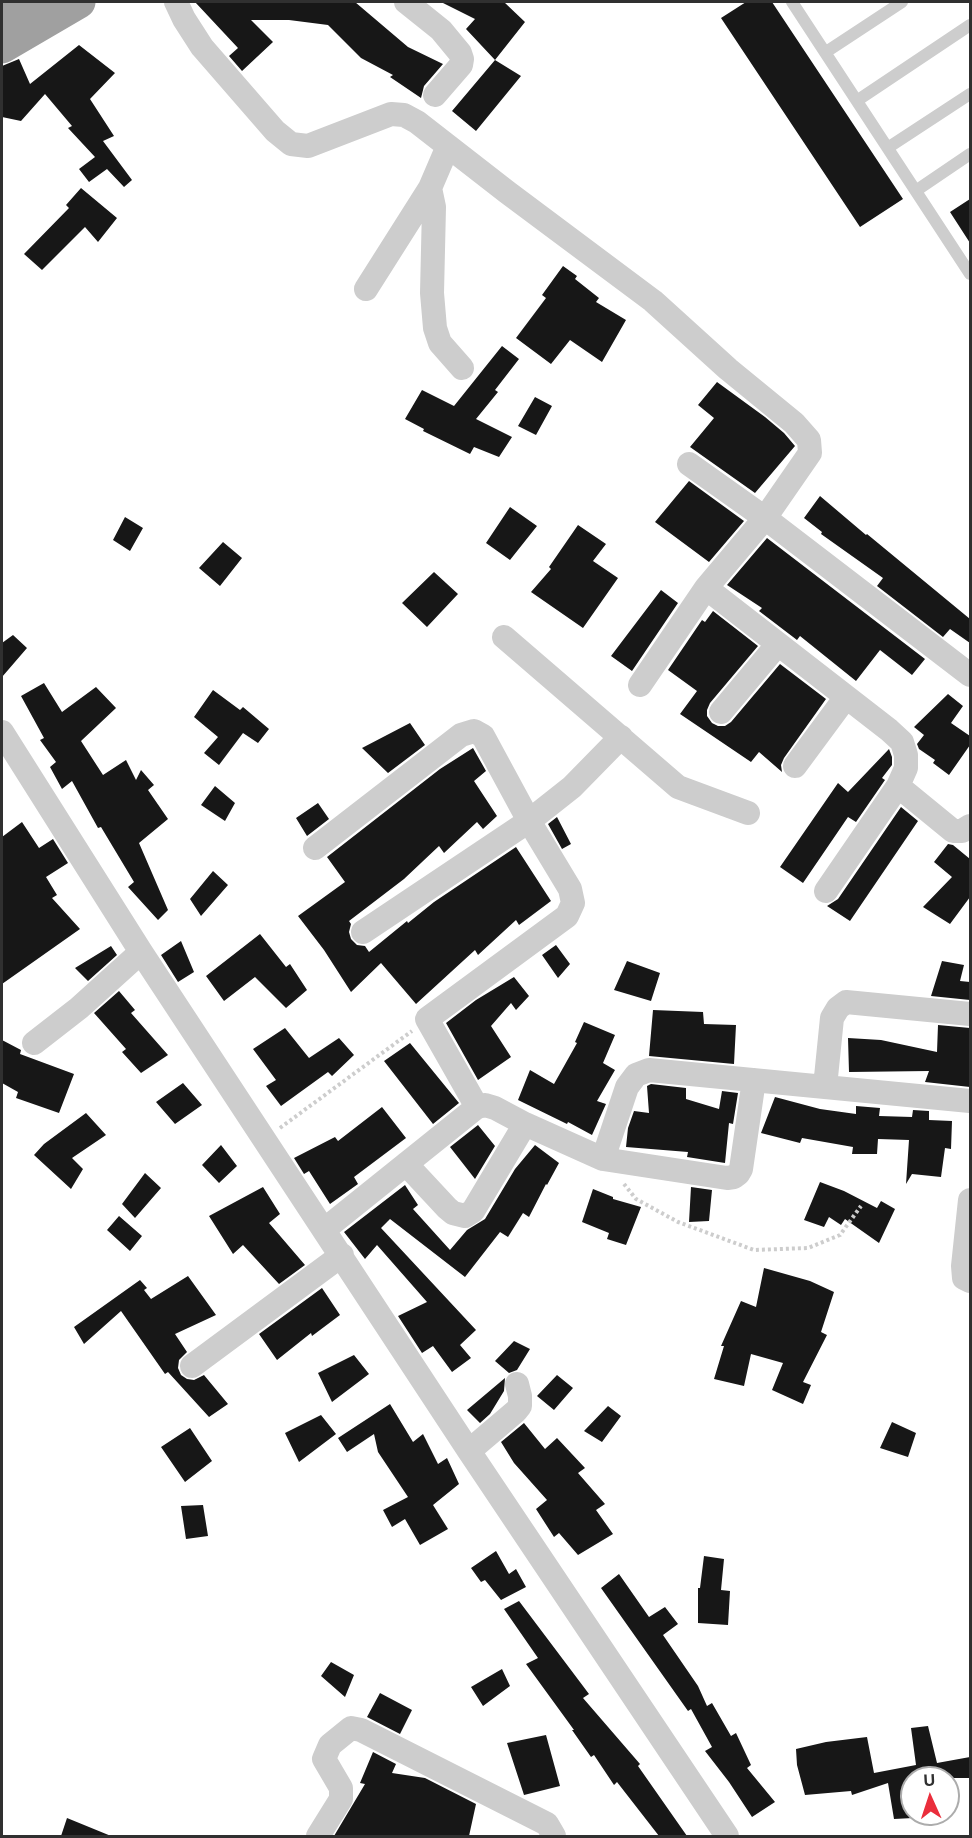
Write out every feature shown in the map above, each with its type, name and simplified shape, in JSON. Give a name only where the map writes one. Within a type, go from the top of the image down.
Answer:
[{"type":"highway","points":[[2,20],[32,2]]},
{"type":"highway","points":[[2,47],[79,2]]},
{"type":"street","points":[[176,2],[202,47],[275,131],[291,144],[308,146],[391,114],[404,116],[417,122],[653,301],[728,369],[794,423],[809,440],[810,453],[765,518],[706,588],[640,685]]},
{"type":"street","points":[[406,2],[441,30],[460,53],[462,59],[461,65],[435,95]]},
{"type":"street","points":[[366,289],[430,188],[448,146]]},
{"type":"street","points":[[430,188],[434,207],[432,293],[435,328],[440,343],[462,368]]},
{"type":"street","points":[[689,464],[765,518],[970,675]]},
{"type":"street","points":[[706,588],[902,742],[906,755],[906,768],[898,786],[826,891]]},
{"type":"street","points":[[504,637],[678,787],[748,813]]},
{"type":"street","points":[[721,712],[778,644]]},
{"type":"street","points":[[795,766],[846,697]]},
{"type":"street","points":[[315,848],[461,735],[474,731],[483,736],[529,821],[570,889],[573,903],[567,916],[427,1019],[477,1107]]},
{"type":"street","points":[[2,732],[141,952],[727,1836]]},
{"type":"street","points":[[363,932],[529,821],[572,787],[621,737]]},
{"type":"street","points":[[898,786],[953,831],[963,831],[970,826]]},
{"type":"street","points":[[34,1043],[79,1008],[141,952]]},
{"type":"street","points":[[825,1087],[832,1018],[838,1008],[846,1002],[970,1014]]},
{"type":"street","points":[[603,1159],[627,1087],[636,1075],[649,1070],[970,1101]]},
{"type":"street","points":[[325,1229],[477,1107],[485,1105],[603,1159],[727,1178],[734,1177],[741,1169],[754,1080]]},
{"type":"street","points":[[406,1164],[447,1209],[465,1216],[473,1211],[525,1124]]},
{"type":"street","points":[[970,1200],[963,1266],[964,1278],[970,1281]]},
{"type":"street","points":[[192,1366],[342,1255]]},
{"type":"street","points":[[469,1450],[520,1406],[517,1384]]},
{"type":"street","points":[[318,1836],[341,1799],[341,1788],[324,1759],[330,1745],[351,1728],[361,1730],[547,1824],[554,1836]]},
{"type":"lane","points":[[795,2],[970,274]]},
{"type":"lane","points":[[826,52],[902,2]]},
{"type":"lane","points":[[858,100],[970,25]]},
{"type":"lane","points":[[889,147],[970,94]]},
{"type":"lane","points":[[917,190],[970,154]]},
{"type":"path","points":[[265,1139],[427,1019]]},
{"type":"path","points":[[603,1159],[636,1198],[678,1222],[754,1250],[808,1248],[840,1235],[861,1206]]},
{"type":"building","points":[[195,2],[355,2],[408,47],[443,64],[424,86],[421,98],[390,77],[393,75],[361,58],[328,25],[289,20],[251,20],[273,42],[242,71],[229,56],[238,48]]},
{"type":"building","points":[[441,2],[504,2],[525,22],[495,60],[466,29],[475,19]]},
{"type":"building","points":[[746,2],[772,2],[903,199],[860,227],[721,18]]},
{"type":"building","points":[[79,45],[115,73],[90,99],[114,136],[103,141],[132,180],[124,187],[107,169],[89,182],[79,169],[95,157],[68,128],[72,126],[45,94],[21,121],[2,117],[2,66],[19,59],[30,84]]},
{"type":"building","points":[[495,60],[521,76],[476,131],[452,111]]},
{"type":"building","points":[[81,188],[117,218],[98,242],[85,227],[42,270],[24,254],[69,208],[66,205]]},
{"type":"building","points":[[970,199],[970,243],[950,212]]},
{"type":"building","points":[[563,266],[577,276],[575,279],[599,298],[596,302],[626,320],[602,362],[570,340],[551,364],[516,338],[546,298],[542,295]]},
{"type":"building","points":[[502,346],[519,359],[495,390],[498,392],[476,419],[512,437],[499,457],[474,447],[470,454],[423,431],[424,429],[405,419],[422,390],[454,406]]},
{"type":"building","points":[[717,382],[765,417],[795,446],[755,493],[690,447],[714,418],[698,405]]},
{"type":"building","points":[[535,397],[552,406],[536,435],[518,426]]},
{"type":"building","points":[[689,481],[744,521],[709,562],[655,522]]},
{"type":"building","points":[[820,496],[970,619],[970,643],[950,629],[943,637],[877,586],[883,578],[821,534],[822,532],[804,518]]},
{"type":"building","points":[[510,507],[537,526],[510,560],[486,543]]},
{"type":"building","points":[[125,517],[143,528],[130,551],[113,540]]},
{"type":"building","points":[[578,525],[606,544],[593,561],[618,578],[583,628],[531,592],[551,569],[549,567]]},
{"type":"building","points":[[767,538],[925,659],[912,675],[880,650],[856,681],[800,636],[797,640],[759,611],[762,608],[727,585]]},
{"type":"building","points":[[223,542],[242,558],[220,586],[199,568]]},
{"type":"building","points":[[434,572],[458,594],[427,627],[402,603]]},
{"type":"building","points":[[661,590],[678,603],[632,671],[611,656]]},
{"type":"building","points":[[713,611],[758,646],[710,703],[707,716],[712,723],[725,726],[731,722],[780,664],[826,699],[784,758],[781,765],[782,772],[759,752],[751,762],[680,714],[697,691],[668,670],[702,620],[705,622]]},
{"type":"building","points":[[13,635],[27,648],[2,677],[2,643]]},
{"type":"building","points":[[44,683],[62,712],[96,687],[116,708],[81,741],[103,775],[126,760],[136,780],[141,770],[154,785],[148,790],[168,819],[139,843],[168,910],[158,920],[128,887],[134,882],[101,827],[98,828],[72,781],[62,789],[50,767],[56,762],[40,740],[44,738],[21,696]]},
{"type":"building","points":[[213,690],[240,710],[243,707],[269,729],[258,743],[243,733],[219,765],[204,753],[218,737],[194,717]]},
{"type":"building","points":[[948,694],[963,706],[951,723],[970,736],[970,745],[949,775],[933,763],[935,760],[919,749],[917,744],[924,735],[914,727]]},
{"type":"building","points":[[410,723],[425,745],[388,773],[362,748]]},
{"type":"building","points":[[473,748],[486,771],[474,781],[497,816],[483,829],[477,822],[444,853],[439,846],[404,879],[349,921],[351,939],[357,945],[365,946],[369,952],[407,921],[408,923],[434,902],[516,847],[551,901],[519,925],[516,920],[478,955],[475,950],[416,1004],[381,963],[351,992],[324,950],[298,916],[345,882],[327,857],[440,769]]},
{"type":"building","points":[[889,749],[892,765],[882,778],[885,780],[856,822],[848,817],[803,883],[780,867],[838,783],[848,792]]},
{"type":"building","points":[[215,786],[235,803],[225,821],[201,805]]},
{"type":"building","points":[[318,803],[329,819],[307,836],[296,818]]},
{"type":"building","points":[[901,807],[918,821],[850,921],[827,906],[838,899]]},
{"type":"building","points":[[557,817],[571,844],[562,849],[548,824]]},
{"type":"building","points":[[22,822],[39,848],[53,839],[68,863],[46,877],[57,895],[52,898],[80,929],[2,984],[2,837]]},
{"type":"building","points":[[948,844],[953,845],[970,859],[970,897],[950,924],[923,907],[952,877],[934,862]]},
{"type":"building","points":[[213,871],[228,885],[201,916],[190,899]]},
{"type":"building","points":[[260,934],[286,967],[290,964],[307,990],[286,1008],[255,977],[224,1001],[206,976]]},
{"type":"building","points":[[181,941],[194,972],[178,982],[161,955]]},
{"type":"building","points":[[556,945],[570,964],[558,978],[542,955]]},
{"type":"building","points":[[111,946],[117,955],[88,981],[75,968]]},
{"type":"building","points":[[627,961],[660,973],[651,1001],[614,990]]},
{"type":"building","points":[[942,961],[964,965],[960,981],[970,982],[970,1000],[931,996]]},
{"type":"building","points":[[514,977],[529,996],[516,1010],[511,1003],[491,1026],[511,1057],[478,1080],[446,1023],[476,1000]]},
{"type":"building","points":[[119,991],[135,1010],[131,1013],[168,1055],[141,1073],[122,1052],[126,1049],[94,1013]]},
{"type":"building","points":[[653,1010],[703,1012],[704,1024],[736,1025],[734,1064],[649,1056]]},
{"type":"building","points":[[584,1022],[615,1035],[603,1063],[615,1070],[597,1101],[606,1104],[592,1135],[518,1100],[530,1070],[554,1084],[577,1043],[575,1042]]},
{"type":"building","points":[[938,1025],[970,1028],[970,1087],[925,1082],[929,1071],[849,1072],[848,1038],[881,1040],[937,1052]]},
{"type":"building","points":[[285,1028],[309,1058],[339,1038],[354,1055],[332,1076],[328,1072],[281,1106],[266,1086],[276,1080],[253,1049]]},
{"type":"building","points":[[2,1040],[21,1050],[20,1054],[74,1074],[59,1113],[16,1098],[18,1092],[2,1083]]},
{"type":"building","points":[[410,1043],[459,1103],[433,1124],[384,1061]]},
{"type":"building","points":[[183,1083],[202,1105],[175,1124],[156,1102]]},
{"type":"building","points":[[651,1084],[686,1088],[686,1099],[719,1109],[722,1091],[738,1093],[733,1124],[729,1123],[725,1163],[687,1157],[688,1152],[626,1147],[628,1128],[634,1111],[649,1113],[647,1086]]},
{"type":"building","points":[[775,1097],[820,1109],[856,1114],[856,1106],[880,1108],[879,1116],[912,1117],[913,1110],[929,1111],[929,1120],[952,1121],[951,1149],[945,1148],[941,1177],[912,1174],[906,1184],[909,1140],[878,1139],[877,1154],[852,1154],[853,1147],[802,1138],[800,1143],[761,1133]]},
{"type":"building","points":[[382,1107],[406,1138],[354,1177],[358,1184],[330,1204],[309,1171],[304,1174],[294,1158],[335,1137],[338,1141]]},
{"type":"building","points":[[86,1113],[106,1135],[72,1158],[83,1169],[71,1189],[34,1155],[44,1144]]},
{"type":"building","points":[[478,1125],[495,1146],[475,1179],[450,1147]]},
{"type":"building","points":[[221,1145],[237,1166],[219,1183],[202,1165]]},
{"type":"building","points":[[535,1145],[559,1163],[529,1217],[523,1213],[508,1237],[500,1232],[465,1277],[390,1219],[381,1228],[476,1330],[460,1345],[471,1358],[452,1372],[433,1346],[422,1353],[398,1316],[427,1302],[377,1245],[365,1259],[344,1232],[405,1185],[418,1205],[413,1209],[450,1250],[467,1230],[485,1219],[515,1169]]},
{"type":"building","points":[[145,1173],[161,1188],[135,1218],[122,1204]]},
{"type":"building","points":[[820,1182],[877,1208],[881,1201],[895,1209],[879,1243],[845,1219],[841,1225],[829,1217],[824,1227],[804,1220]]},
{"type":"building","points":[[263,1187],[280,1214],[269,1223],[305,1265],[279,1284],[243,1245],[233,1254],[209,1216]]},
{"type":"building","points":[[691,1187],[712,1190],[709,1221],[689,1222]]},
{"type":"building","points":[[593,1189],[613,1199],[641,1207],[626,1245],[607,1239],[609,1233],[582,1222]]},
{"type":"building","points":[[119,1216],[142,1236],[130,1251],[107,1230]]},
{"type":"building","points":[[764,1268],[810,1281],[834,1292],[821,1332],[827,1335],[803,1382],[811,1385],[803,1404],[772,1390],[783,1363],[751,1354],[744,1386],[714,1379],[724,1346],[721,1346],[741,1301],[756,1307]]},
{"type":"building","points":[[188,1276],[216,1315],[175,1334],[187,1352],[179,1360],[178,1368],[181,1375],[187,1379],[194,1380],[204,1375],[228,1404],[209,1417],[168,1372],[165,1374],[121,1311],[84,1344],[74,1327],[140,1280],[147,1288],[144,1290],[151,1299]]},
{"type":"building","points":[[322,1288],[340,1315],[312,1336],[311,1333],[277,1360],[259,1334]]},
{"type":"building","points":[[514,1341],[530,1349],[517,1370],[509,1373],[495,1361]]},
{"type":"building","points":[[354,1355],[369,1374],[332,1402],[318,1373]]},
{"type":"building","points":[[557,1375],[573,1388],[554,1410],[537,1396]]},
{"type":"building","points":[[505,1378],[504,1391],[490,1414],[480,1423],[467,1410]]},
{"type":"building","points":[[390,1404],[413,1442],[423,1434],[438,1464],[447,1458],[459,1484],[433,1505],[448,1529],[420,1545],[405,1519],[392,1527],[383,1510],[408,1497],[378,1452],[374,1434],[347,1452],[338,1438]]},
{"type":"building","points":[[608,1406],[621,1416],[602,1442],[584,1431]]},
{"type":"building","points":[[321,1415],[336,1434],[299,1462],[285,1433]]},
{"type":"building","points":[[892,1422],[916,1433],[908,1457],[880,1448]]},
{"type":"building","points":[[524,1423],[545,1449],[557,1438],[585,1468],[578,1473],[605,1504],[596,1510],[613,1534],[578,1555],[559,1533],[554,1537],[536,1509],[547,1500],[514,1463],[501,1442]]},
{"type":"building","points":[[190,1428],[212,1461],[185,1482],[161,1447]]},
{"type":"building","points":[[203,1505],[208,1536],[186,1539],[181,1506]]},
{"type":"building","points":[[496,1551],[509,1574],[516,1569],[526,1587],[501,1600],[485,1580],[481,1582],[471,1568]]},
{"type":"building","points":[[704,1556],[724,1559],[721,1590],[730,1591],[728,1625],[698,1623],[698,1588],[700,1588]]},
{"type":"building","points":[[619,1574],[649,1617],[665,1607],[678,1624],[663,1635],[698,1686],[707,1706],[712,1703],[731,1736],[736,1733],[751,1765],[747,1768],[775,1802],[752,1817],[705,1751],[712,1747],[691,1709],[688,1711],[601,1588]]},
{"type":"building","points":[[519,1601],[589,1694],[583,1698],[640,1764],[638,1766],[687,1836],[659,1836],[617,1782],[614,1785],[594,1755],[591,1757],[526,1664],[538,1658],[504,1609]]},
{"type":"building","points":[[331,1662],[354,1675],[345,1697],[321,1676]]},
{"type":"building","points":[[502,1669],[510,1686],[483,1706],[471,1687]]},
{"type":"building","points":[[380,1693],[412,1710],[400,1734],[367,1717]]},
{"type":"building","points":[[928,1726],[937,1763],[970,1757],[970,1778],[960,1778],[960,1766],[911,1766],[916,1765],[911,1728]]},
{"type":"building","points":[[546,1735],[560,1786],[524,1795],[507,1743]]},
{"type":"building","points":[[867,1737],[874,1773],[900,1768],[900,1819],[894,1819],[888,1783],[852,1795],[851,1791],[805,1795],[797,1765],[796,1749],[826,1742]]},
{"type":"building","points":[[373,1752],[396,1764],[392,1773],[425,1778],[476,1804],[469,1836],[334,1836],[365,1784],[360,1783]]},
{"type":"building","points":[[67,1818],[111,1836],[61,1836]]}]
